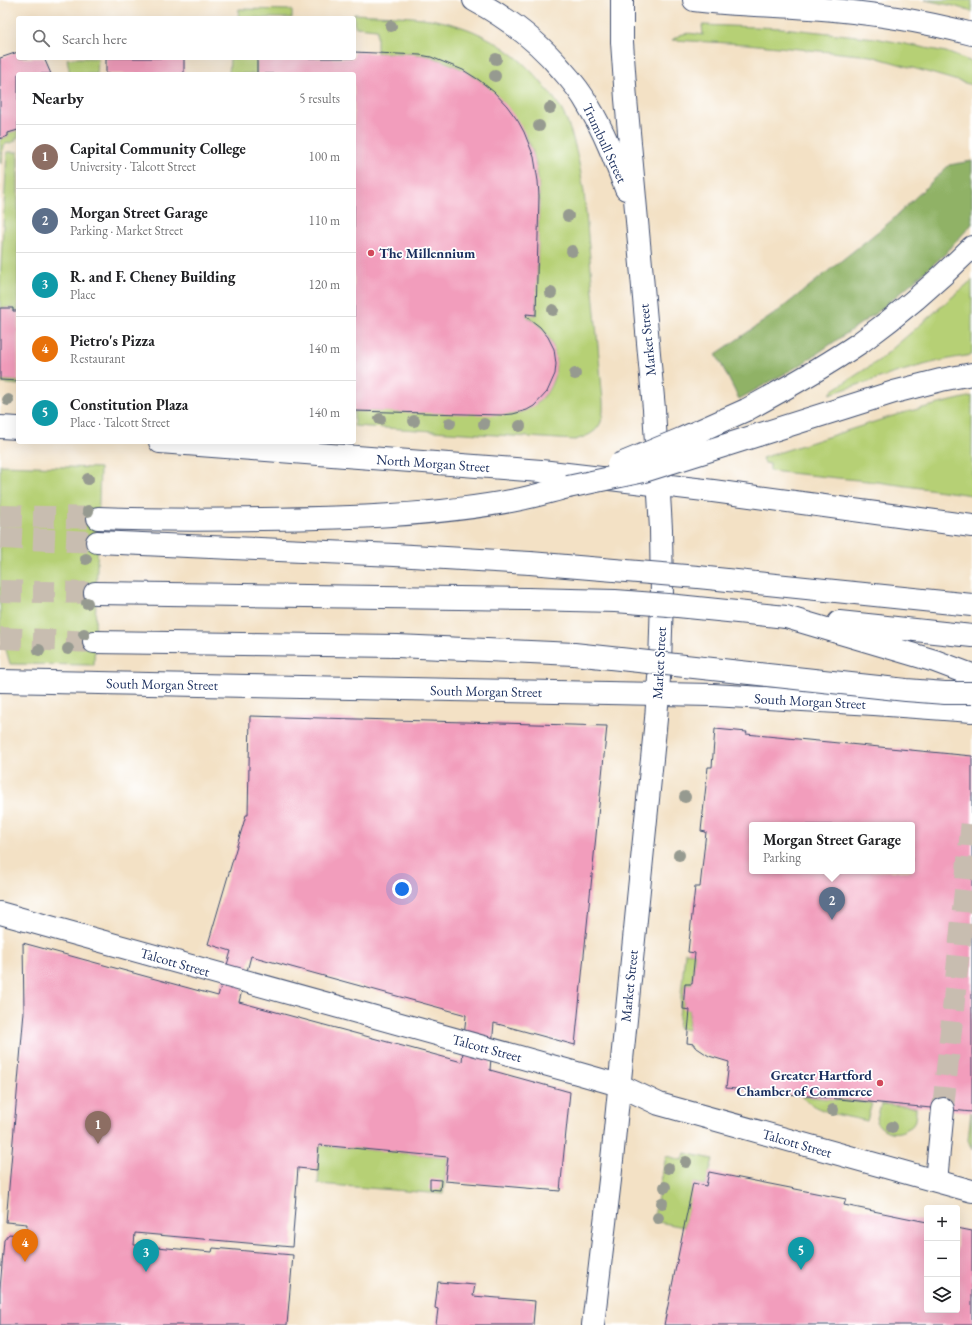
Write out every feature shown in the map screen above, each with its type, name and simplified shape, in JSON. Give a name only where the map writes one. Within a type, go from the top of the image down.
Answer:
[{"type":"main road","name":"Trumbull Street","points":[[474,0],[494,11],[527,34],[543,48],[577,87],[607,140],[636,215]]},
{"type":"main road","name":"Market Street","points":[[593,1325],[610,1180],[658,694],[662,598],[661,529],[654,409],[622,42],[622,0]]},
{"type":"main road","points":[[694,0],[872,14],[927,23],[972,34]]},
{"type":"main road","points":[[568,488],[746,410],[805,377],[860,342],[908,306],[972,247]]},
{"type":"main road","points":[[98,518],[232,520],[369,517],[422,513],[511,500],[644,470],[894,392],[972,374]]},
{"type":"main road","points":[[0,427],[16,428]]},
{"type":"main road","name":"North Morgan Street","points":[[186,444],[533,471],[659,485],[972,526]]},
{"type":"main road","points":[[97,542],[388,554],[607,568],[972,605]]},
{"type":"main road","points":[[95,593],[615,601],[972,636]]},
{"type":"main road","points":[[786,617],[928,659],[972,675]]},
{"type":"main road","points":[[94,642],[397,646],[574,654],[906,690],[945,693],[972,693]]},
{"type":"main road","name":"South Morgan Street","points":[[0,681],[658,694],[743,697],[972,711]]},
{"type":"main road","name":"Talcott Street","points":[[0,913],[619,1085],[659,1104],[972,1191]]},
{"type":"main road","points":[[936,1181],[943,1109]]},
{"type":"green space","points":[[925,0],[972,0],[972,12],[954,6]]},
{"type":"green space","points":[[239,9],[292,10],[292,16],[238,16]]},
{"type":"green space","points":[[354,14],[423,18],[460,26],[474,32],[500,45],[523,63],[551,94],[562,110],[575,146],[584,192],[603,401],[601,422],[595,431],[590,434],[575,440],[356,426],[356,411],[513,414],[530,408],[542,398],[551,385],[555,371],[555,356],[550,341],[541,328],[527,317],[526,314],[536,315],[539,196],[538,176],[535,162],[531,147],[525,134],[509,109],[500,99],[490,89],[469,73],[425,55],[377,53],[377,29],[356,27],[356,16],[354,16]]},
{"type":"green space","points":[[702,25],[782,28],[875,38],[946,52],[972,62],[972,85],[871,56],[747,44],[672,40],[687,33],[703,35]]},
{"type":"green space","points":[[67,60],[98,60],[97,72],[70,72]]},
{"type":"green space","points":[[230,60],[257,60],[257,72],[229,72]]},
{"type":"green space","points":[[16,131],[16,141],[3,145],[2,163],[0,163],[0,139],[8,136],[8,133]]},
{"type":"green space","points":[[7,152],[16,152],[16,311],[13,311],[12,308],[0,308]]},
{"type":"green space","points":[[972,161],[972,224],[944,255],[879,311],[802,364],[739,399],[716,354],[777,312],[891,221],[949,165]]},
{"type":"green space","points":[[972,280],[972,355],[918,366],[830,394],[833,390],[878,361]]},
{"type":"green space","points":[[0,380],[16,381],[16,385],[0,383]]},
{"type":"green space","points":[[972,396],[972,495],[877,482],[770,471],[770,464],[764,463],[762,458],[902,413]]},
{"type":"green space","points":[[0,465],[100,468],[94,665],[10,664],[0,628]]},
{"type":"green space","points":[[685,952],[695,953],[692,984],[685,984],[683,1008],[690,1010],[688,1030],[678,1028]]},
{"type":"green space","points":[[802,1096],[872,1103],[867,1121],[823,1110],[807,1102]]},
{"type":"green space","points":[[881,1104],[916,1107],[916,1117],[912,1126],[898,1132],[890,1132],[883,1128],[876,1122]]},
{"type":"green space","points":[[972,1112],[972,1150],[968,1140]]},
{"type":"green space","points":[[319,1145],[448,1157],[443,1194],[318,1184],[319,1170],[317,1170]]},
{"type":"green space","points":[[685,1153],[713,1159],[706,1186],[694,1183],[684,1227],[653,1221],[666,1156],[683,1160]]},
{"type":"building","points":[[356,52],[420,55],[431,57],[463,70],[494,92],[507,106],[524,132],[534,157],[538,181],[539,196],[536,315],[526,314],[527,317],[540,327],[548,337],[554,349],[556,364],[555,374],[547,392],[534,406],[527,410],[513,414],[501,415],[356,411],[356,72],[257,72],[257,60],[356,60]]},
{"type":"building","points":[[16,53],[16,60],[45,60],[50,72],[16,72],[16,131],[8,133],[8,136],[0,139],[0,58]]},
{"type":"building","points":[[106,60],[184,60],[184,72],[106,72]]},
{"type":"building","points":[[0,308],[13,308],[13,311],[16,311],[16,381],[0,380]]},
{"type":"building","points":[[250,716],[607,726],[575,1045],[494,1023],[490,1070],[570,1092],[560,1191],[445,1181],[448,1157],[319,1145],[317,1170],[298,1168],[292,1247],[135,1233],[134,1245],[212,1252],[213,1248],[293,1255],[287,1325],[0,1325],[0,1289],[4,1240],[9,1234],[26,1236],[27,1224],[6,1222],[24,1012],[23,943],[218,996],[231,951],[208,944],[246,815],[248,815]],"holes":[[[251,956],[466,1015],[462,1062],[239,1002]]]},
{"type":"building","points":[[715,729],[747,732],[746,734],[972,756],[972,1112],[726,1088],[729,1062],[709,1056],[694,1046],[694,1044],[687,1043],[690,1010],[683,1009],[685,984],[692,984],[695,953],[688,952],[695,887],[700,887],[706,832],[701,831],[708,767],[712,767]]},
{"type":"building","points":[[709,1172],[846,1199],[844,1205],[924,1221],[924,1313],[960,1313],[960,1229],[972,1231],[972,1325],[664,1325],[693,1183],[706,1186]]},
{"type":"building","points":[[430,1179],[441,1180],[440,1190],[430,1189]]},
{"type":"building","points":[[438,1282],[475,1285],[473,1296],[535,1301],[533,1325],[436,1325],[438,1309],[435,1308]]},
{"type":"tunnel","points":[[0,516],[98,518]]},
{"type":"tunnel","points":[[0,538],[97,542]]},
{"type":"tunnel","points":[[0,591],[95,593]]},
{"type":"tunnel","points":[[0,638],[94,642]]},
{"type":"tunnel","points":[[943,1109],[972,821]]},
{"type":"place","name":"The Millennium","points":[[371,253]]},
{"type":"place","name":"Morgan Street Garage","points":[[832,920]]},
{"type":"place","name":"Greater Hartford Chamber of Commerce","points":[[880,1083]]},
{"type":"place","name":"Capital Community College","points":[[98,1144]]},
{"type":"place","name":"Pietro's Pizza","points":[[25,1262]]},
{"type":"place","name":"Constitution Plaza","points":[[801,1270]]},
{"type":"place","name":"R. and F. Cheney Building","points":[[146,1272]]}]
